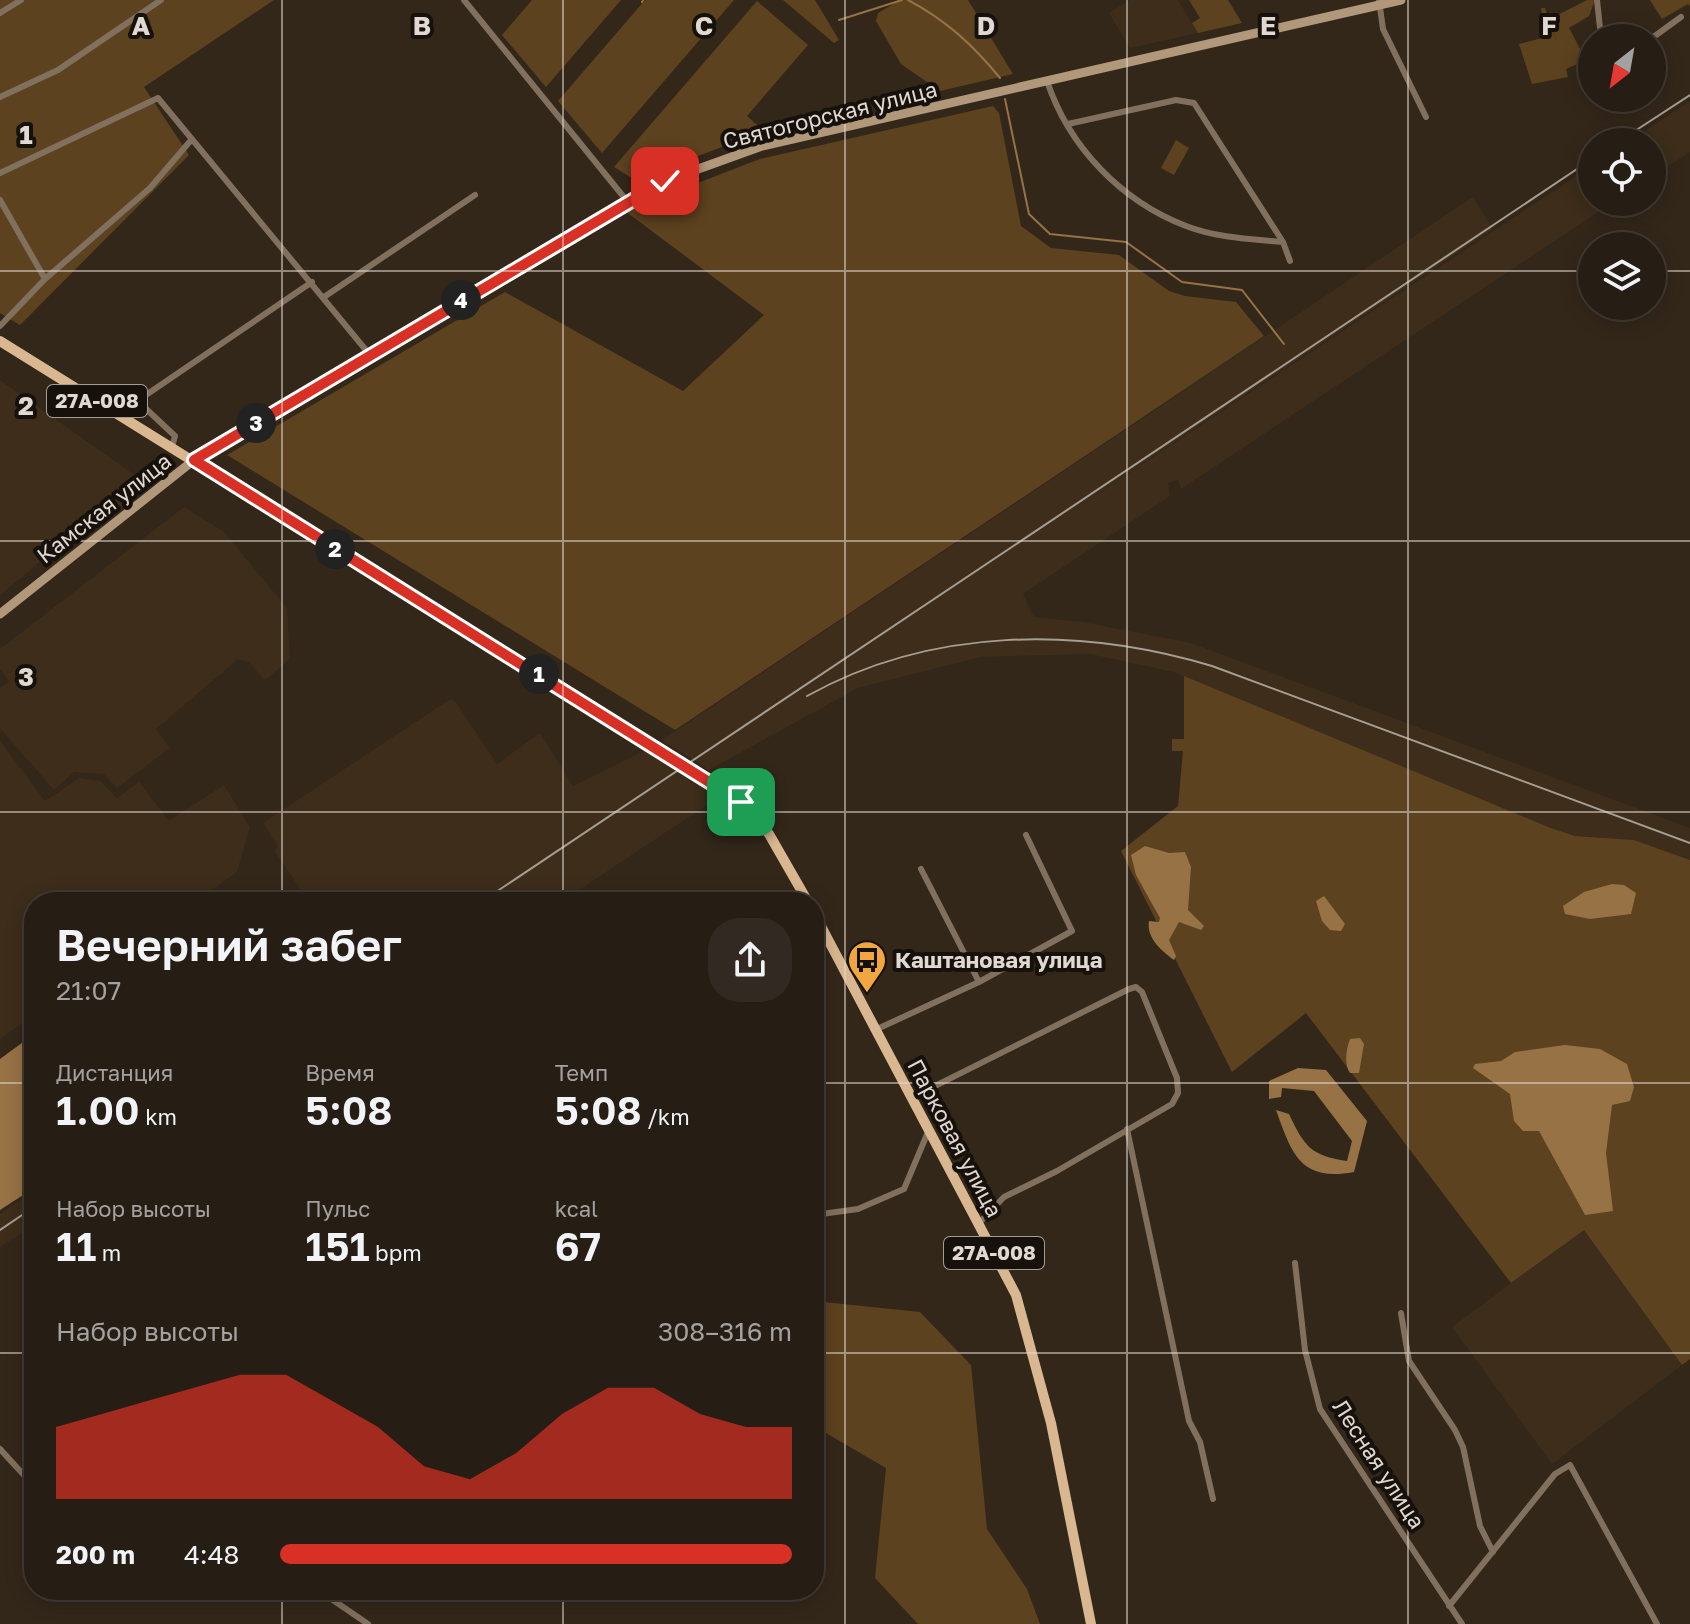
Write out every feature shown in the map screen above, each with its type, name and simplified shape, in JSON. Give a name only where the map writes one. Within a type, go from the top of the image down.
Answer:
[{"type":"main road","name":"27А-008","points":[[0,341],[691,768],[741,802],[756,818],[802,892]]},
{"type":"main road","name":"Парковая улица","points":[[824,932],[1016,1295],[1051,1423],[1091,1624]]},
{"type":"street","points":[[0,13],[21,0]]},
{"type":"street","points":[[0,97],[58,70],[161,0]]},
{"type":"street","points":[[464,0],[627,201]]},
{"type":"street","name":"Святогорская улица","points":[[370,355],[627,201],[665,181],[762,146],[1401,0]]},
{"type":"street","points":[[1597,0],[1600,24]]},
{"type":"street","points":[[1379,3],[1383,29],[1426,117]]},
{"type":"street","points":[[1666,28],[1681,17]]},
{"type":"street","points":[[1047,81],[1068,124],[1097,166],[1123,191],[1186,226],[1229,238],[1283,242]]},
{"type":"street","points":[[0,173],[158,98],[370,355]]},
{"type":"street","points":[[1068,124],[1176,100],[1194,103],[1283,242],[1290,261]]},
{"type":"street","points":[[0,326],[45,279],[150,188],[192,139]]},
{"type":"street","points":[[324,297],[475,195]]},
{"type":"street","points":[[0,200],[45,279]]},
{"type":"street","points":[[172,447],[175,436],[142,405],[143,397],[312,282]]},
{"type":"street","name":"Камская улица","points":[[0,614],[194,460],[370,355]]},
{"type":"street","points":[[875,1030],[979,982],[1072,931],[1026,835]]},
{"type":"street","points":[[921,869],[979,982]]},
{"type":"street","points":[[910,1098],[1136,987],[1142,992],[1177,1078],[1178,1093],[1172,1104],[1057,1171],[1004,1197],[979,1223]]},
{"type":"street","points":[[1127,1129],[1189,1421],[1200,1442],[1213,1499]]},
{"type":"street","points":[[824,1214],[858,1209],[904,1189],[928,1132]]},
{"type":"street","name":"Лесная улица","points":[[1295,1263],[1305,1350],[1320,1409],[1462,1624]]},
{"type":"street","points":[[1401,1313],[1409,1361],[1463,1447],[1480,1526],[1493,1552]]},
{"type":"street","points":[[0,1449],[3,1458],[24,1477]]},
{"type":"street","points":[[1449,1606],[1555,1474],[1570,1465],[1657,1624]]},
{"type":"street","points":[[327,1600],[337,1602],[368,1624]]},
{"type":"shaded area","points":[[0,0],[274,0],[144,87],[189,155],[20,325],[0,313]]},
{"type":"shaded area","points":[[532,0],[621,0],[546,87],[502,35]]},
{"type":"shaded area","points":[[645,0],[734,0],[602,153],[558,101]]},
{"type":"shaded area","points":[[783,0],[815,0],[839,40],[834,43]]},
{"type":"shaded area","points":[[900,0],[968,0],[1013,74],[940,91],[901,64],[876,21],[878,13]]},
{"type":"shaded area","points":[[1130,0],[1178,0],[1198,33],[1130,48],[1109,13]]},
{"type":"shaded area","points":[[1189,0],[1228,0],[1242,23],[1198,33],[1192,23],[1200,18]]},
{"type":"shaded area","points":[[1587,0],[1595,0],[1589,16],[1569,28],[1578,45],[1578,64],[1566,69],[1568,77],[1532,84],[1519,44],[1546,37],[1541,8],[1545,8],[1557,43],[1548,14],[1551,12],[1554,17]]},
{"type":"shaded area","points":[[1650,0],[1690,0],[1690,6],[1688,4],[1662,19]]},
{"type":"shaded area","points":[[757,1],[808,45],[747,116],[764,131],[635,180],[614,167]]},
{"type":"shaded area","points":[[1690,101],[1690,152],[1666,168],[1666,128],[1649,128]]},
{"type":"shaded area","points":[[993,106],[999,113],[1021,226],[1051,248],[1119,255],[1169,291],[1236,302],[1264,336],[675,730],[227,455],[505,292],[683,391],[764,315],[625,211],[760,159]]},
{"type":"shaded area","points":[[1176,140],[1189,148],[1174,175],[1161,168]]},
{"type":"shaded area","points":[[1578,175],[1578,216],[1592,216],[1181,489],[1178,480],[1168,483],[1170,496],[1023,594],[1034,617],[1083,622],[1191,643],[1690,828],[1690,860],[1634,840],[1575,836],[1551,828],[1173,672],[1090,654],[981,657],[858,688],[709,770],[662,740],[1473,197],[1493,229],[1040,532]]},
{"type":"shaded area","points":[[0,380],[146,483],[138,495],[46,557],[0,595]]},
{"type":"shaded area","points":[[184,507],[223,531],[287,608],[290,658],[265,681],[249,662],[238,659],[156,729],[170,748],[117,788],[104,774],[74,772],[54,790],[0,728],[0,689],[9,681],[0,669],[0,649]]},
{"type":"shaded area","points":[[1184,676],[1551,828],[1575,836],[1634,840],[1690,860],[1690,1359],[1682,1365],[1584,1230],[1511,1283],[1306,1013],[1232,1072],[1121,851],[1178,806],[1183,751],[1172,751],[1172,739],[1184,739]]},
{"type":"shaded area","points":[[450,699],[455,701],[497,764],[540,733],[573,786],[650,748],[722,795],[576,892],[302,892],[274,850],[278,847],[263,823]]},
{"type":"shaded area","points":[[0,741],[45,801],[79,778],[100,781],[117,798],[139,782],[169,821],[224,785],[250,827],[237,872],[209,892],[24,892],[24,1022],[0,1039]]},
{"type":"shaded area","points":[[1145,846],[1169,853],[1185,852],[1191,867],[1188,910],[1204,926],[1201,930],[1179,922],[1169,940],[1176,956],[1174,960],[1160,948],[1150,933],[1149,921],[1159,922],[1160,918],[1136,875],[1131,855]]},
{"type":"shaded area","points":[[1612,884],[1624,885],[1636,893],[1631,914],[1590,919],[1565,914],[1563,906],[1584,892]]},
{"type":"shaded area","points":[[1324,896],[1345,924],[1341,931],[1330,930],[1322,921],[1316,901]]},
{"type":"shaded area","points":[[1360,1038],[1364,1044],[1359,1073],[1350,1073],[1346,1061],[1350,1039]]},
{"type":"shaded area","points":[[24,1041],[24,1194],[0,1210],[0,1059]]},
{"type":"shaded area","points":[[1565,1045],[1600,1049],[1627,1064],[1634,1087],[1630,1101],[1612,1105],[1606,1153],[1613,1211],[1585,1215],[1539,1131],[1523,1131],[1514,1121],[1510,1094],[1473,1068],[1475,1064],[1501,1061],[1515,1052]]},
{"type":"shaded area","points":[[1298,1068],[1326,1070],[1367,1121],[1354,1172],[1321,1173],[1310,1168],[1293,1152],[1276,1110],[1289,1114],[1304,1142],[1325,1156],[1347,1161],[1352,1141],[1314,1091],[1282,1088],[1281,1097],[1269,1099],[1269,1081]]},
{"type":"shaded area","points":[[24,1198],[24,1231],[0,1247],[0,1214]]},
{"type":"shaded area","points":[[1584,1229],[1682,1365],[1552,1464],[1452,1327]]},
{"type":"shaded area","points":[[824,1302],[920,1312],[971,1365],[987,1529],[1027,1589],[1040,1624],[918,1624],[875,1578],[886,1468],[824,1432]]},
{"type":"waterway","points":[[839,20],[902,0]]},
{"type":"waterway","points":[[908,0],[958,34],[1000,78]]},
{"type":"waterway","points":[[1005,99],[1029,214],[1050,234],[1126,242],[1182,282],[1242,290],[1284,344]]},
{"type":"railway","points":[[1639,128],[1690,95]]},
{"type":"railway","points":[[496,892],[1578,168]]},
{"type":"railway","points":[[807,696],[855,673],[904,657],[954,646],[1006,640],[1110,644],[1212,666],[1690,843]]},
{"type":"railway","points":[[0,1230],[24,1214]]},
{"type":"place","name":"Каштановая улица","points":[[867,994]]},
{"type":"route","points":[[665,181],[194,460],[741,802]]}]
